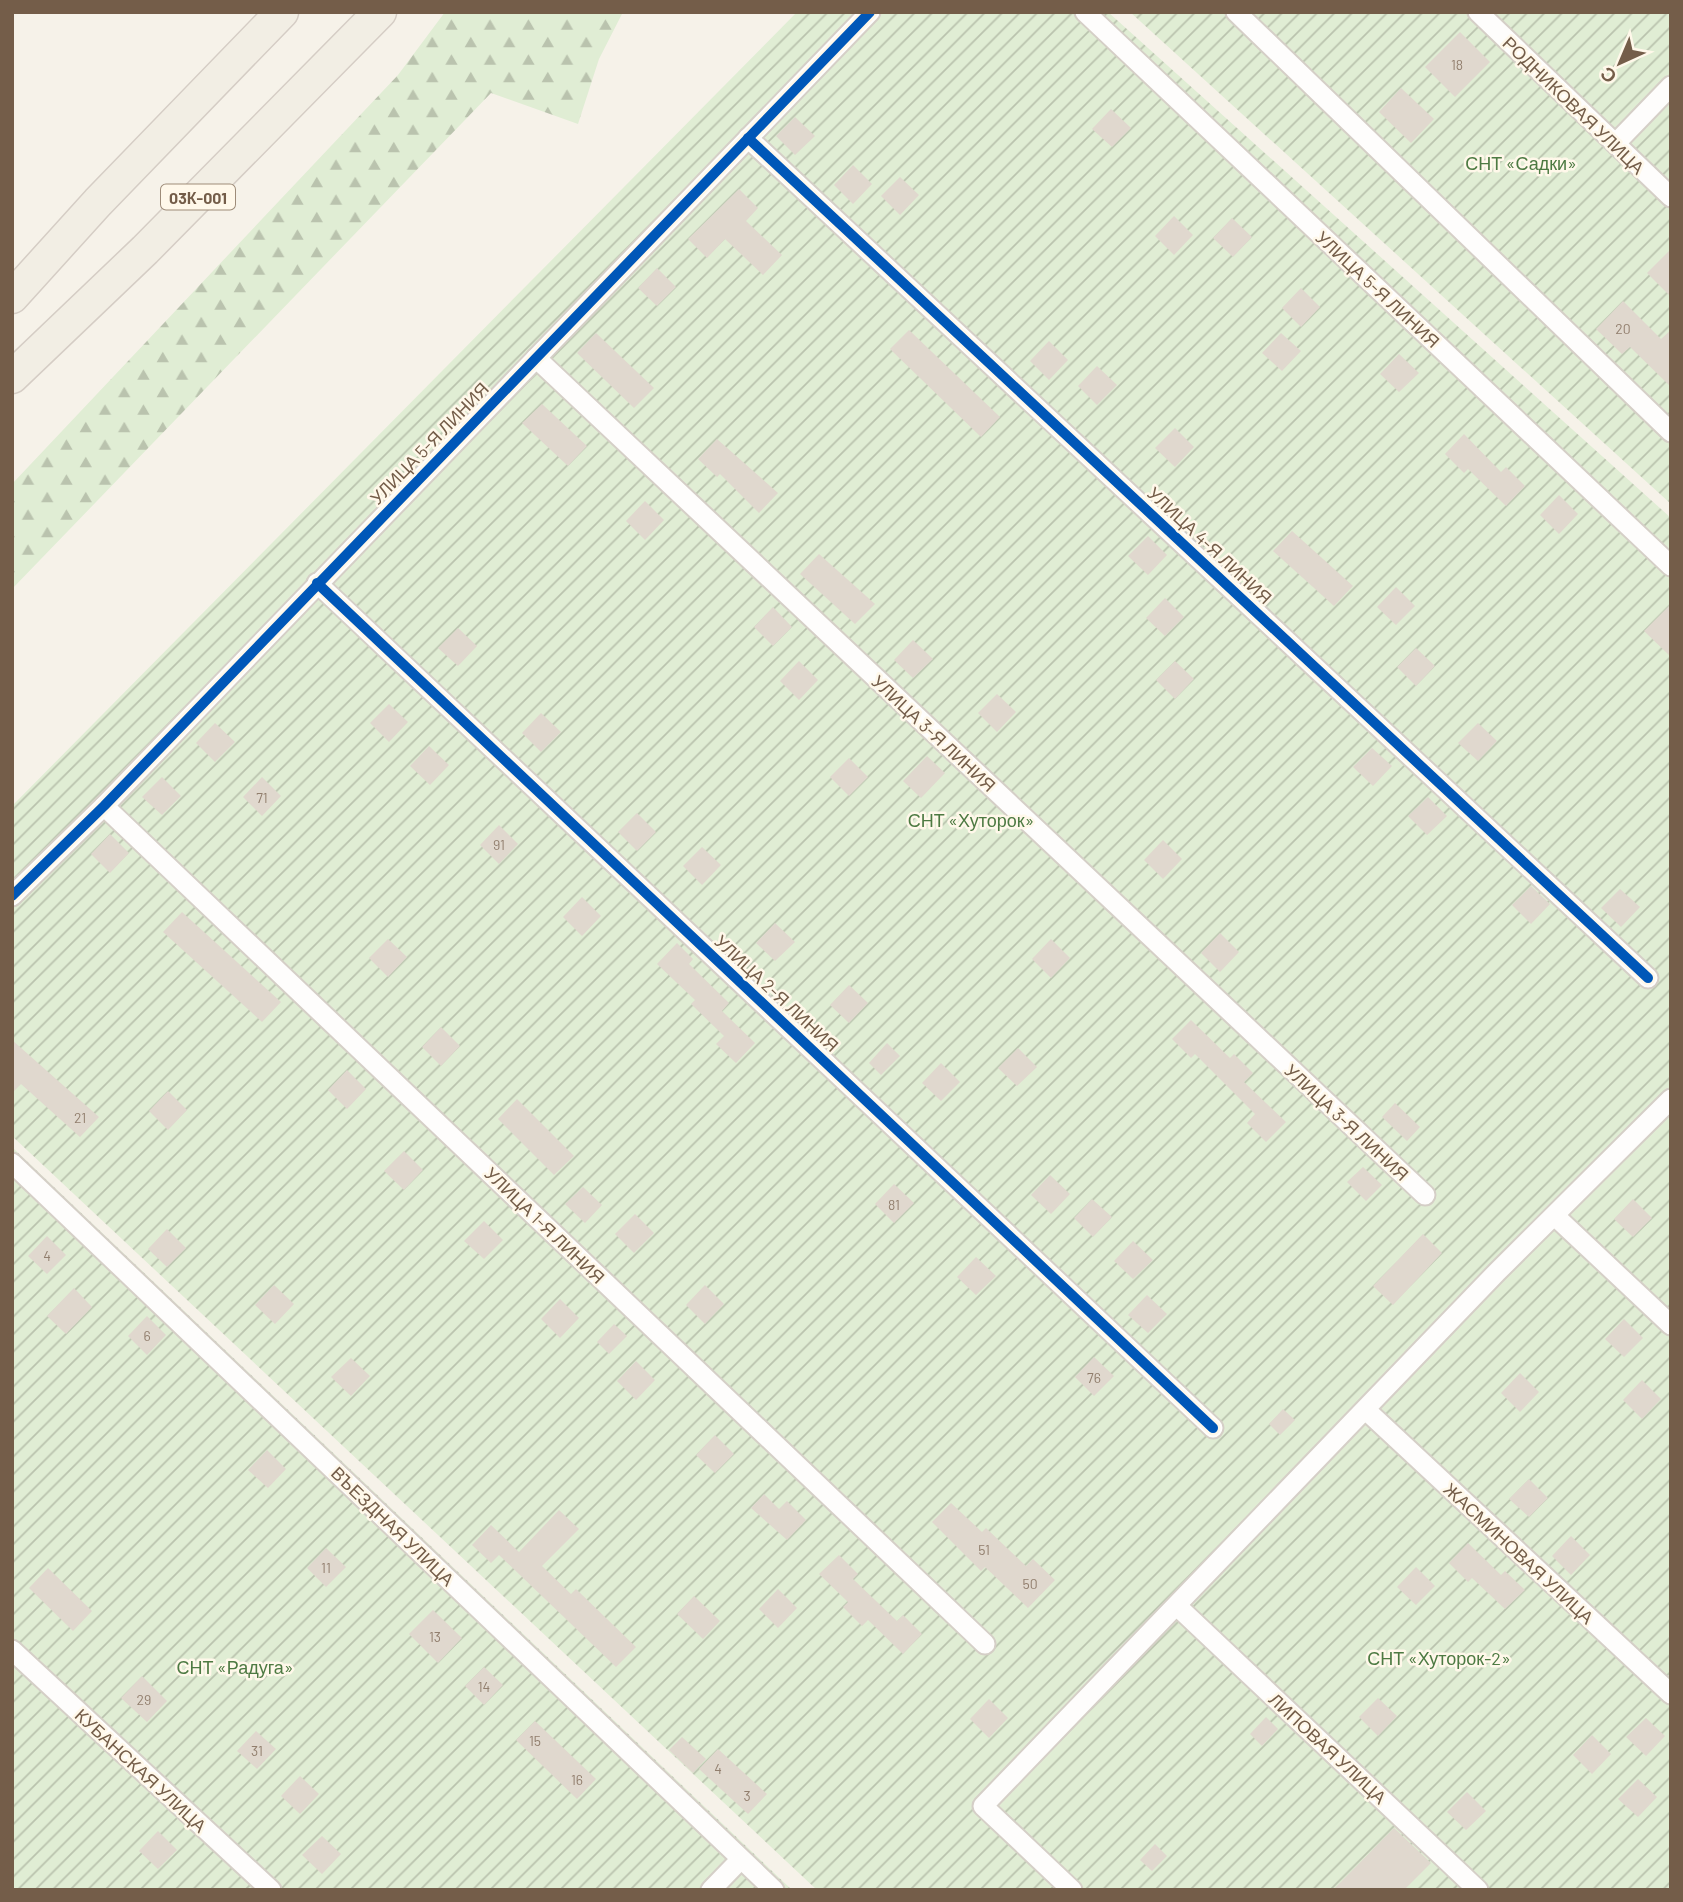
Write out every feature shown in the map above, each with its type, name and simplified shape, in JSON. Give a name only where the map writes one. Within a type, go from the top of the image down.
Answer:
[{"type":"main road","points":[[12,297],[98,202],[282,12]]},
{"type":"main road","name":"03К-001","points":[[12,377],[145,250],[380,12]]},
{"type":"street","name":"УЛИЦА 5-Я ЛИНИЯ","points":[[12,896],[104,806],[870,12]]},
{"type":"street","name":"УЛИЦА 5-Я ЛИНИЯ","points":[[1085,12],[1671,566]]},
{"type":"street","points":[[1236,12],[1671,432]]},
{"type":"street","name":"РОДНИКОВАЯ УЛИЦА","points":[[1478,12],[1671,197]]},
{"type":"street","points":[[1616,143],[1671,86]]},
{"type":"street","name":"УЛИЦА 4-Я ЛИНИЯ","points":[[748,138],[1648,978]]},
{"type":"street","name":"УЛИЦА 3-Я ЛИНИЯ","points":[[536,358],[1425,1195]]},
{"type":"street","name":"УЛИЦА 2-Я ЛИНИЯ","points":[[317,583],[1213,1428]]},
{"type":"street","name":"УЛИЦА 1-Я ЛИНИЯ","points":[[104,806],[985,1644]]},
{"type":"street","points":[[1072,1890],[984,1806],[1367,1411],[1497,1272],[1556,1217],[1671,1099]]},
{"type":"street","name":"ВЪЕЗДНАЯ УЛИЦА","points":[[12,1163],[774,1890]]},
{"type":"street","points":[[1556,1217],[1671,1325]]},
{"type":"street","name":"ЖАСМИНОВАЯ УЛИЦА","points":[[1367,1411],[1671,1694]]},
{"type":"street","name":"ЛИПОВАЯ УЛИЦА","points":[[1177,1606],[1478,1890]]},
{"type":"street","name":"КУБАНСКАЯ УЛИЦА","points":[[12,1650],[271,1890]]},
{"type":"street","points":[[712,1890],[741,1859]]},
{"type":"green space","points":[[445,12],[623,12],[599,59],[578,124],[491,93],[12,589],[12,484],[398,75]]},
{"type":"green space","name":"СНТ «Хуторок»","points":[[797,12],[1108,12],[1671,518],[1671,1890],[817,1890],[12,1136],[12,806]]},
{"type":"green space","name":"СНТ «Садки»","points":[[1130,12],[1671,12],[1671,504]]},
{"type":"green space","name":"СНТ «Радуга»","points":[[12,1147],[792,1890],[12,1890]]},
{"type":"building","points":[[1460,32],[1490,62],[1455,97],[1425,67]]},
{"type":"building","points":[[1401,88],[1434,119],[1411,143],[1379,112]]},
{"type":"building","points":[[1111,109],[1131,128],[1112,147],[1092,129]]},
{"type":"building","points":[[795,117],[815,136],[795,155],[776,136]]},
{"type":"building","points":[[853,165],[872,184],[853,204],[834,185]]},
{"type":"building","points":[[900,177],[919,195],[900,215],[881,196]]},
{"type":"building","points":[[739,189],[758,208],[746,221],[782,255],[763,275],[725,239],[707,258],[688,239]]},
{"type":"building","points":[[1174,216],[1193,235],[1174,255],[1155,236]]},
{"type":"building","points":[[1232,218],[1252,237],[1233,257],[1213,238]]},
{"type":"building","points":[[1671,249],[1671,297],[1647,273]]},
{"type":"building","points":[[657,268],[676,287],[657,306],[638,288]]},
{"type":"building","points":[[1301,288],[1320,307],[1301,327],[1282,308]]},
{"type":"building","points":[[1623,301],[1661,339],[1671,330],[1671,387],[1630,347],[1622,354],[1596,329]]},
{"type":"building","points":[[909,330],[1000,417],[981,437],[890,349]]},
{"type":"building","points":[[596,333],[654,388],[634,408],[577,353]]},
{"type":"building","points":[[1281,333],[1301,351],[1282,371],[1262,353]]},
{"type":"building","points":[[1049,341],[1068,360],[1049,380],[1030,361]]},
{"type":"building","points":[[1399,354],[1419,373],[1399,392],[1380,374]]},
{"type":"building","points":[[1097,366],[1117,385],[1097,405],[1078,386]]},
{"type":"building","points":[[542,404],[587,446],[568,466],[522,423]]},
{"type":"building","points":[[1175,428],[1194,447],[1175,467],[1155,448]]},
{"type":"building","points":[[1464,434],[1501,472],[1506,467],[1525,486],[1506,506],[1468,469],[1464,473],[1445,454]]},
{"type":"building","points":[[717,439],[778,493],[759,513],[720,474],[717,477],[698,459]]},
{"type":"building","points":[[1559,495],[1578,514],[1559,534],[1540,515]]},
{"type":"building","points":[[645,501],[664,520],[645,540],[626,521]]},
{"type":"building","points":[[1292,531],[1353,586],[1334,606],[1273,551]]},
{"type":"building","points":[[1148,536],[1167,555],[1148,575],[1128,556]]},
{"type":"building","points":[[819,554],[875,604],[855,624],[800,574]]},
{"type":"building","points":[[1396,587],[1415,606],[1396,625],[1377,607]]},
{"type":"building","points":[[1165,598],[1184,617],[1165,636],[1146,618]]},
{"type":"building","points":[[1671,604],[1671,657],[1644,631]]},
{"type":"building","points":[[773,607],[792,627],[773,646],[754,627]]},
{"type":"building","points":[[458,628],[477,646],[458,666],[438,648]]},
{"type":"building","points":[[913,640],[933,659],[913,678],[894,660]]},
{"type":"building","points":[[1416,648],[1435,666],[1416,686],[1397,667]]},
{"type":"building","points":[[799,661],[818,680],[799,700],[780,681]]},
{"type":"building","points":[[1175,661],[1194,679],[1175,699],[1156,680]]},
{"type":"building","points":[[997,694],[1016,712],[997,732],[978,713]]},
{"type":"building","points":[[389,704],[408,722],[389,742],[370,723]]},
{"type":"building","points":[[541,713],[561,732],[541,752],[522,733]]},
{"type":"building","points":[[215,723],[235,742],[215,762],[196,743]]},
{"type":"building","points":[[1478,723],[1497,741],[1478,761],[1458,743]]},
{"type":"building","points":[[429,746],[449,765],[430,785],[410,766]]},
{"type":"building","points":[[1372,748],[1392,766],[1373,786],[1353,767]]},
{"type":"building","points":[[927,756],[945,773],[921,798],[903,781]]},
{"type":"building","points":[[849,758],[868,777],[849,796],[830,777]]},
{"type":"building","points":[[162,777],[181,796],[162,815],[142,797]]},
{"type":"building","points":[[262,777],[281,796],[262,816],[243,797]]},
{"type":"building","points":[[1428,797],[1447,816],[1427,835],[1408,816]]},
{"type":"building","points":[[637,813],[656,832],[637,851],[618,832]]},
{"type":"building","points":[[499,825],[518,844],[499,864],[480,845]]},
{"type":"building","points":[[110,834],[129,853],[110,873],[91,854]]},
{"type":"building","points":[[1163,840],[1182,859],[1163,879],[1144,860]]},
{"type":"building","points":[[702,847],[721,865],[702,885],[683,866]]},
{"type":"building","points":[[1531,886],[1550,904],[1531,924],[1512,905]]},
{"type":"building","points":[[1620,889],[1640,907],[1621,927],[1601,908]]},
{"type":"building","points":[[582,897],[601,916],[582,936],[563,917]]},
{"type":"building","points":[[182,912],[281,1002],[262,1022],[163,932]]},
{"type":"building","points":[[775,923],[795,942],[775,961],[756,943]]},
{"type":"building","points":[[1220,933],[1239,952],[1220,972],[1201,953]]},
{"type":"building","points":[[388,939],[407,957],[388,977],[369,958]]},
{"type":"building","points":[[1051,939],[1070,958],[1051,978],[1032,959]]},
{"type":"building","points":[[677,943],[693,959],[689,964],[729,1003],[722,1011],[755,1043],[736,1063],[716,1044],[724,1036],[691,1004],[695,1000],[657,964]]},
{"type":"building","points":[[849,985],[868,1003],[849,1023],[830,1005]]},
{"type":"building","points":[[1191,1020],[1230,1058],[1234,1054],[1253,1073],[1244,1082],[1286,1122],[1266,1142],[1247,1123],[1255,1114],[1195,1054],[1191,1058],[1172,1039]]},
{"type":"building","points":[[441,1027],[460,1046],[441,1066],[422,1047]]},
{"type":"building","points":[[12,1040],[99,1117],[80,1137],[21,1084],[12,1093]]},
{"type":"building","points":[[887,1043],[900,1056],[881,1075],[869,1063]]},
{"type":"building","points":[[1018,1048],[1037,1067],[1017,1086],[998,1068]]},
{"type":"building","points":[[941,1063],[960,1082],[941,1101],[922,1083]]},
{"type":"building","points":[[347,1070],[366,1089],[347,1109],[328,1090]]},
{"type":"building","points":[[168,1091],[187,1110],[168,1130],[149,1111]]},
{"type":"building","points":[[517,1099],[574,1156],[554,1175],[498,1119]]},
{"type":"building","points":[[1395,1103],[1420,1127],[1407,1141],[1382,1117]]},
{"type":"building","points":[[404,1151],[423,1170],[404,1190],[384,1171]]},
{"type":"building","points":[[1363,1167],[1382,1185],[1366,1201],[1347,1182]]},
{"type":"building","points":[[1050,1175],[1070,1194],[1051,1214],[1031,1195]]},
{"type":"building","points":[[894,1184],[914,1203],[894,1223],[875,1204]]},
{"type":"building","points":[[583,1187],[602,1205],[585,1223],[565,1204]]},
{"type":"building","points":[[1092,1199],[1112,1217],[1093,1237],[1074,1218]]},
{"type":"building","points":[[1633,1199],[1652,1218],[1633,1237],[1614,1219]]},
{"type":"building","points":[[635,1214],[654,1233],[634,1253],[615,1234]]},
{"type":"building","points":[[484,1221],[503,1240],[484,1259],[464,1241]]},
{"type":"building","points":[[167,1229],[186,1248],[167,1267],[148,1249]]},
{"type":"building","points":[[1423,1234],[1442,1253],[1393,1305],[1373,1286]]},
{"type":"building","points":[[47,1236],[66,1255],[47,1274],[28,1256]]},
{"type":"building","points":[[1133,1241],[1153,1260],[1133,1279],[1114,1261]]},
{"type":"building","points":[[976,1257],[996,1276],[976,1295],[957,1277]]},
{"type":"building","points":[[274,1285],[294,1304],[275,1324],[255,1305]]},
{"type":"building","points":[[705,1285],[724,1304],[705,1324],[686,1305]]},
{"type":"building","points":[[74,1288],[92,1307],[66,1334],[47,1316]]},
{"type":"building","points":[[1147,1295],[1167,1314],[1148,1333],[1128,1315]]},
{"type":"building","points":[[560,1299],[579,1318],[560,1338],[541,1319]]},
{"type":"building","points":[[147,1316],[166,1335],[147,1355],[128,1336]]},
{"type":"building","points":[[1624,1319],[1643,1338],[1624,1357],[1605,1339]]},
{"type":"building","points":[[614,1324],[627,1336],[609,1354],[597,1342]]},
{"type":"building","points":[[1094,1357],[1114,1376],[1094,1396],[1075,1377]]},
{"type":"building","points":[[351,1358],[370,1376],[351,1396],[331,1377]]},
{"type":"building","points":[[636,1361],[655,1380],[636,1400],[617,1381]]},
{"type":"building","points":[[1520,1373],[1539,1392],[1520,1412],[1501,1393]]},
{"type":"building","points":[[1642,1380],[1661,1399],[1642,1419],[1623,1400]]},
{"type":"building","points":[[1283,1409],[1295,1420],[1280,1435],[1269,1424]]},
{"type":"building","points":[[715,1435],[734,1454],[715,1473],[696,1455]]},
{"type":"building","points":[[267,1450],[286,1469],[268,1488],[248,1470]]},
{"type":"building","points":[[1529,1479],[1548,1498],[1529,1517],[1509,1499]]},
{"type":"building","points":[[764,1494],[779,1509],[787,1501],[806,1520],[787,1540],[751,1508]]},
{"type":"building","points":[[951,1503],[982,1532],[986,1528],[1026,1566],[1033,1559],[1055,1580],[1028,1608],[985,1567],[981,1571],[932,1522]]},
{"type":"building","points":[[559,1510],[579,1529],[542,1566],[571,1594],[576,1589],[636,1647],[616,1667],[499,1555],[491,1563],[472,1545],[491,1525],[519,1552]]},
{"type":"building","points":[[1571,1536],[1590,1555],[1571,1575],[1552,1556]]},
{"type":"building","points":[[1468,1543],[1501,1575],[1505,1571],[1525,1590],[1505,1609],[1472,1578],[1468,1582],[1449,1563]]},
{"type":"building","points":[[326,1548],[346,1567],[326,1587],[307,1568]]},
{"type":"building","points":[[839,1555],[858,1574],[853,1579],[897,1621],[903,1615],[922,1634],[903,1654],[868,1620],[862,1626],[843,1607],[848,1602],[819,1574]]},
{"type":"building","points":[[1416,1567],[1435,1586],[1416,1605],[1397,1587]]},
{"type":"building","points":[[48,1568],[92,1611],[73,1631],[29,1588]]},
{"type":"building","points":[[778,1589],[797,1608],[778,1628],[759,1609]]},
{"type":"building","points":[[694,1596],[720,1621],[703,1639],[677,1614]]},
{"type":"building","points":[[433,1610],[462,1638],[438,1663],[409,1634]]},
{"type":"building","points":[[484,1667],[503,1685],[484,1705],[465,1686]]},
{"type":"building","points":[[142,1676],[167,1701],[147,1722],[121,1698]]},
{"type":"building","points":[[1378,1698],[1397,1716],[1378,1736],[1359,1717]]},
{"type":"building","points":[[989,1699],[1008,1718],[989,1738],[970,1719]]},
{"type":"building","points":[[1266,1717],[1278,1729],[1262,1746],[1250,1734]]},
{"type":"building","points":[[1646,1718],[1665,1736],[1646,1756],[1626,1737]]},
{"type":"building","points":[[535,1721],[596,1779],[577,1799],[516,1740]]},
{"type":"building","points":[[256,1731],[276,1749],[257,1769],[237,1751]]},
{"type":"building","points":[[1592,1735],[1611,1754],[1592,1774],[1573,1755]]},
{"type":"building","points":[[682,1737],[706,1759],[693,1773],[669,1750]]},
{"type":"building","points":[[718,1749],[767,1794],[748,1814],[699,1769]]},
{"type":"building","points":[[300,1776],[319,1794],[300,1814],[281,1796]]},
{"type":"building","points":[[1638,1779],[1657,1797],[1638,1817],[1618,1799]]},
{"type":"building","points":[[1467,1792],[1486,1811],[1466,1830],[1447,1812]]},
{"type":"building","points":[[1394,1828],[1431,1863],[1404,1890],[1333,1890]]},
{"type":"building","points":[[158,1831],[177,1850],[158,1869],[139,1851]]},
{"type":"building","points":[[322,1836],[341,1854],[322,1874],[302,1855]]},
{"type":"building","points":[[1155,1844],[1167,1856],[1152,1871],[1140,1860]]},
{"type":"cycle path","points":[[12,896],[104,806],[870,12]]},
{"type":"cycle path","points":[[748,138],[1648,978]]},
{"type":"cycle path","points":[[317,583],[1213,1428]]},
{"type":"park label","name":"СНТ «Хуторок-2»","points":[[1439,1658]]}]
